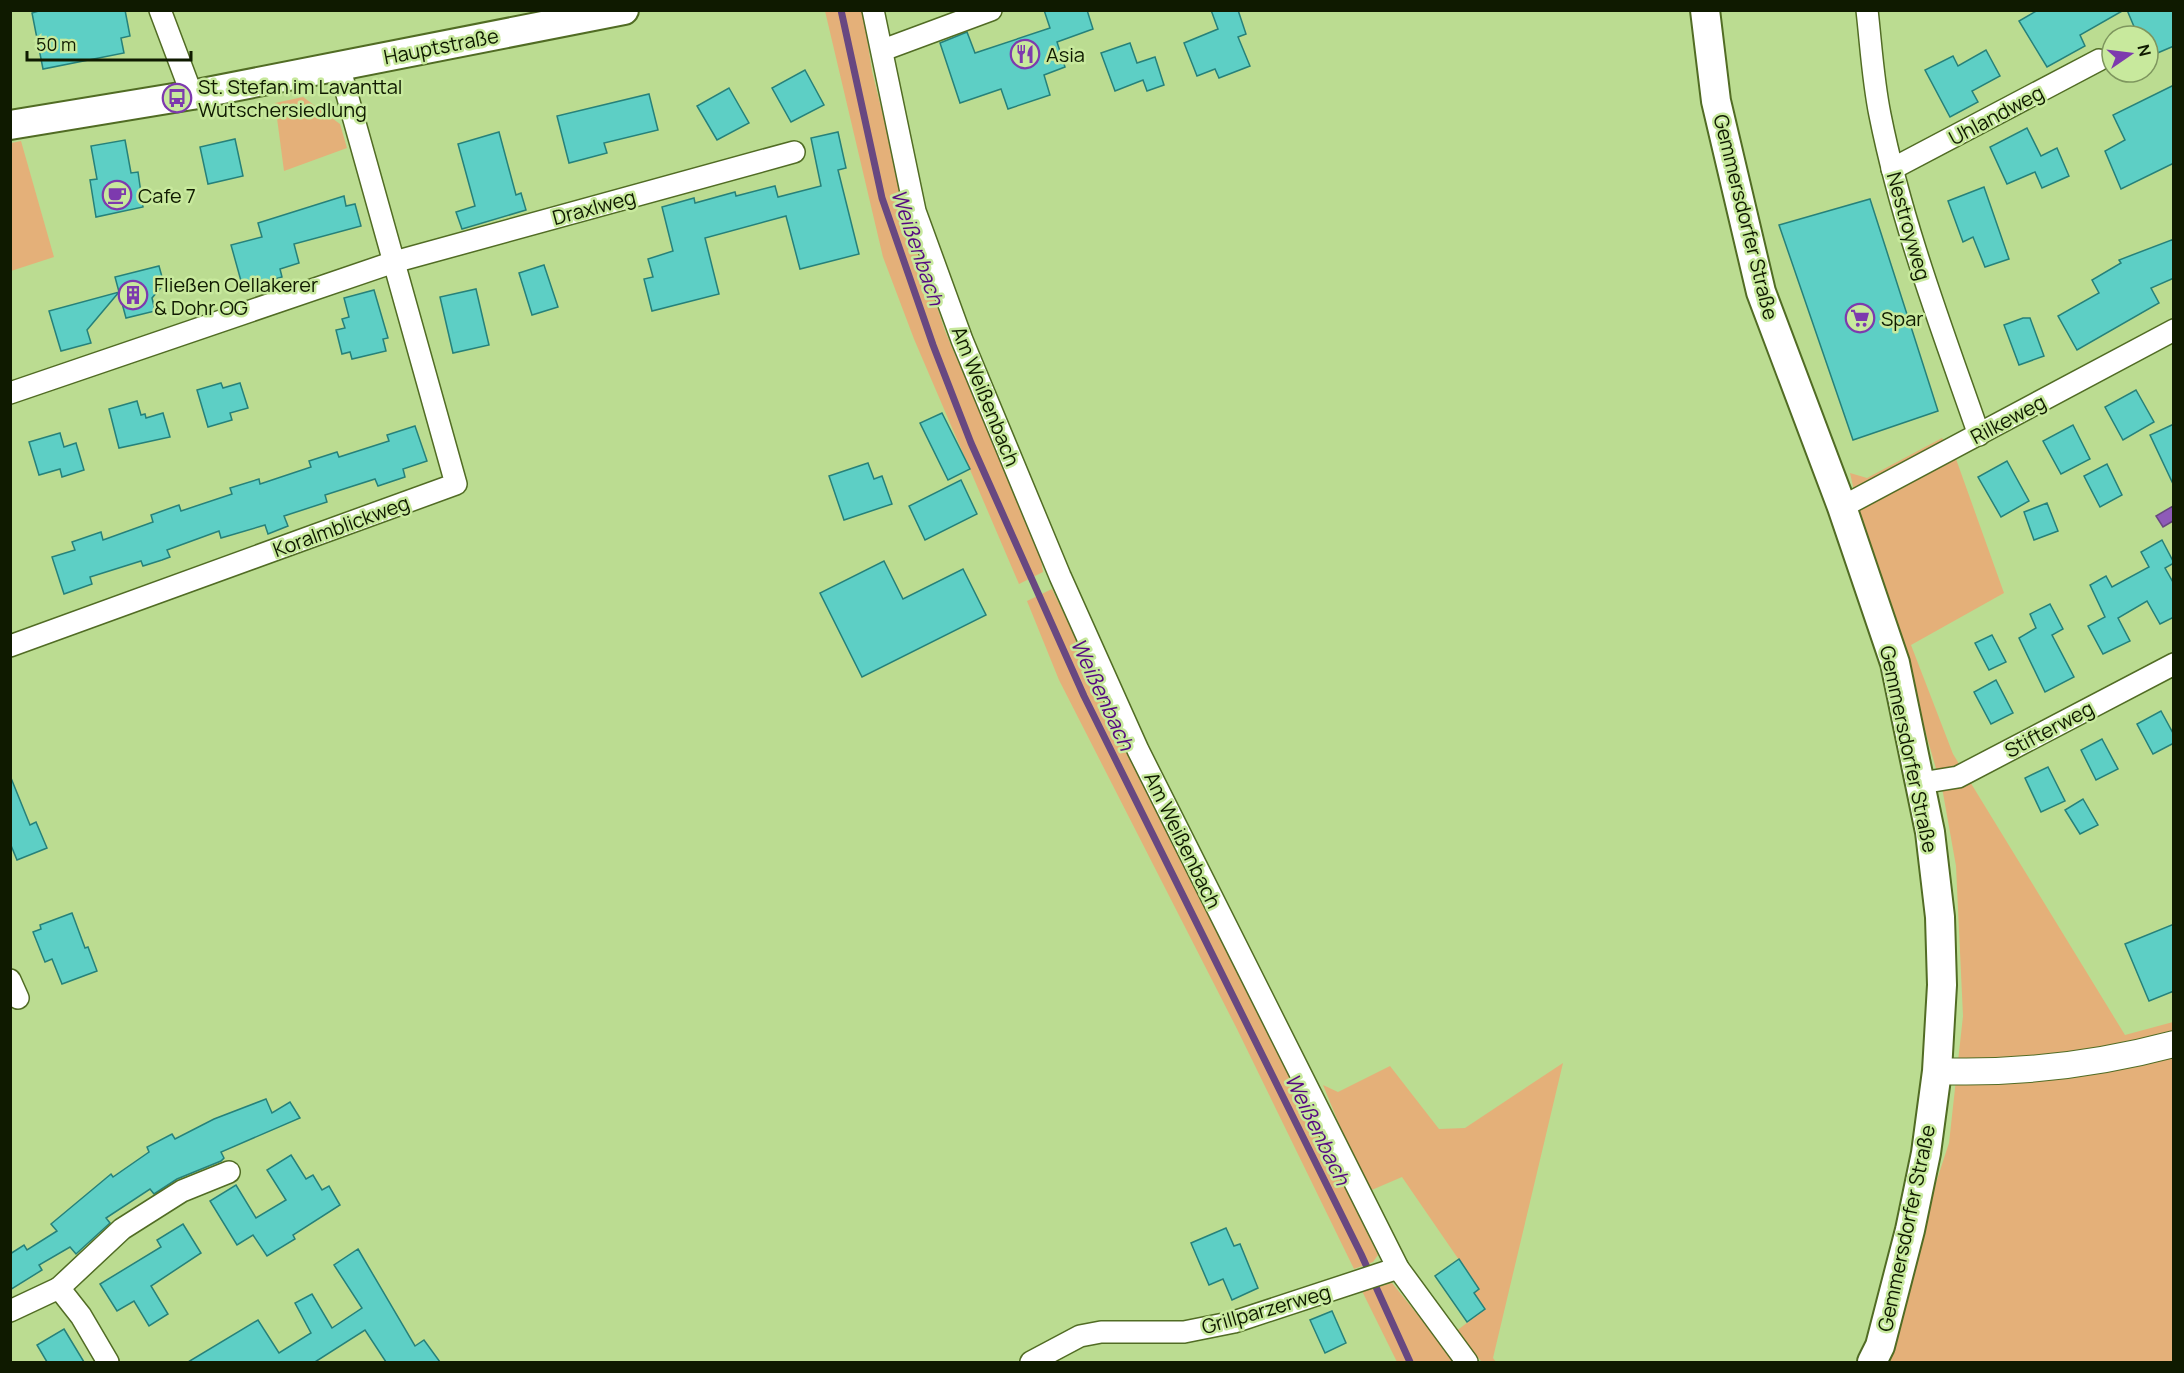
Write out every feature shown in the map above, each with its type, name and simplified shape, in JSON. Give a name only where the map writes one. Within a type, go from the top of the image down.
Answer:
[{"type":"main road","name":"Hauptstraße","points":[[10,125],[192,95],[624,10]]},
{"type":"main road","name":"Gemmersdorfer Straße","points":[[1705,10],[1716,101],[1761,292],[1842,507],[1894,663],[1921,783],[1940,916],[1942,986],[1937,1071],[1926,1153],[1910,1230],[1880,1346],[1872,1362]]},
{"type":"street","points":[[160,10],[192,95]]},
{"type":"street","name":"Am Weißenbach","points":[[873,10],[915,211],[962,340],[1055,565],[1138,750],[1394,1269],[1467,1362]]},
{"type":"street","points":[[883,50],[991,10]]},
{"type":"street","name":"Nestroyweg","points":[[1867,10],[1880,112],[1892,169],[1916,254],[1979,435]]},
{"type":"street","name":"Uhlandweg","points":[[1892,169],[2099,60]]},
{"type":"street","name":"Koralmblickweg","points":[[10,646],[456,484],[339,66]]},
{"type":"street","name":"Draxlweg","points":[[394,262],[794,152]]},
{"type":"street","points":[[10,393],[394,262]]},
{"type":"street","name":"Rilkeweg","points":[[1842,507],[2174,330]]},
{"type":"street","name":"Stifterweg","points":[[1921,783],[1958,777],[2174,664]]},
{"type":"street","points":[[1937,1071],[2036,1071],[2126,1057],[2174,1044]]},
{"type":"street","points":[[10,1311],[59,1288],[122,1229],[182,1191],[229,1172]]},
{"type":"street","name":"Grillparzerweg","points":[[1030,1362],[1080,1336],[1101,1332],[1194,1330],[1234,1322],[1394,1269]]},
{"type":"street","points":[[59,1288],[81,1316],[108,1362]]},
{"type":"shaded area","points":[[825,11],[863,11],[872,71],[909,220],[945,331],[1040,551],[1043,572],[1019,584],[914,339],[883,257]]},
{"type":"shaded area","points":[[303,97],[340,124],[347,148],[284,171],[275,103]]},
{"type":"shaded area","points":[[21,141],[54,257],[11,271],[11,143]]},
{"type":"shaded area","points":[[1942,438],[1956,459],[2004,593],[1911,645],[1953,754],[2125,1035],[2173,1022],[2173,1362],[1877,1362],[1949,1143],[1963,1016],[1956,866],[1943,793],[1916,699],[1873,574],[1850,473],[1867,478]]},
{"type":"shaded area","points":[[2173,506],[2173,521],[2163,527],[2156,516]]},
{"type":"shaded area","points":[[1052,589],[1378,1255],[1373,1262],[1354,1269],[1237,1029],[1059,680],[1027,601]]},
{"type":"shaded area","points":[[1563,1063],[1493,1358],[1496,1362],[1482,1362],[1455,1332],[1485,1309],[1474,1293],[1479,1289],[1402,1177],[1367,1192],[1323,1085],[1338,1092],[1390,1066],[1439,1129],[1465,1128]]},
{"type":"shaded area","points":[[1392,1283],[1456,1362],[1397,1362],[1362,1291]]},
{"type":"building","points":[[42,10],[125,10],[130,36],[121,38],[124,53],[43,69],[32,13]]},
{"type":"building","name":"Asia","points":[[1044,10],[1087,10],[1093,29],[1057,42],[1065,67],[1044,75],[1050,95],[1008,109],[1001,89],[960,103],[940,43],[967,32],[975,53],[1050,28]]},
{"type":"building","points":[[1211,10],[1238,10],[1246,34],[1238,37],[1250,66],[1219,78],[1215,69],[1197,76],[1184,43],[1218,29]]},
{"type":"building","points":[[2038,10],[2124,10],[2080,35],[2085,46],[2047,67],[2019,21]]},
{"type":"building","points":[[2127,10],[2174,10],[2174,46],[2160,52],[2160,24],[2133,24]]},
{"type":"building","points":[[1130,43],[1137,63],[1155,57],[1164,85],[1147,91],[1143,80],[1115,91],[1101,53]]},
{"type":"building","points":[[1986,50],[2000,76],[1972,91],[1978,102],[1950,117],[1925,70],[1953,56],[1958,66]]},
{"type":"building","points":[[805,70],[824,105],[791,122],[772,88]]},
{"type":"building","points":[[2174,85],[2174,163],[2121,189],[2105,151],[2125,140],[2113,115]]},
{"type":"building","points":[[729,88],[749,123],[717,140],[697,106]]},
{"type":"building","points":[[649,94],[658,130],[604,143],[607,153],[569,163],[557,116]]},
{"type":"building","points":[[2027,128],[2041,156],[2057,148],[2069,176],[2042,188],[2035,172],[2007,184],[1990,147]]},
{"type":"building","points":[[499,132],[516,195],[521,193],[526,210],[462,229],[456,212],[475,206],[458,144]]},
{"type":"building","points":[[838,132],[846,168],[838,170],[859,254],[800,269],[786,216],[705,238],[719,294],[652,311],[644,279],[653,277],[648,259],[673,251],[662,207],[694,198],[695,203],[735,192],[736,196],[775,186],[778,197],[821,186],[811,138]]},
{"type":"building","points":[[235,139],[243,176],[208,184],[200,147]]},
{"type":"building","points":[[125,140],[131,173],[138,172],[143,207],[96,217],[90,180],[97,179],[91,146]]},
{"type":"building","points":[[1984,187],[2009,259],[1985,267],[1973,237],[1963,242],[1948,201]]},
{"type":"building","points":[[344,196],[346,206],[355,204],[361,226],[294,244],[299,263],[280,269],[282,277],[243,288],[231,245],[262,237],[258,223]]},
{"type":"building","name":"Spar","points":[[1870,199],[1938,411],[1853,440],[1779,225]]},
{"type":"building","points":[[2174,239],[2174,278],[2151,288],[2159,303],[2077,350],[2058,316],[2099,293],[2092,280],[2121,263],[2119,260]]},
{"type":"building","points":[[544,265],[558,307],[532,315],[519,273]]},
{"type":"building","name":"Fließen Oellakerer & Dohr OG","points":[[159,266],[164,284],[152,298],[155,311],[126,318],[115,277]]},
{"type":"building","points":[[476,289],[489,345],[453,353],[440,297]]},
{"type":"building","points":[[374,290],[388,338],[383,339],[386,351],[352,359],[350,352],[342,354],[336,330],[345,328],[342,319],[349,317],[344,298]]},
{"type":"building","points":[[119,292],[87,330],[91,343],[61,351],[49,311]]},
{"type":"building","points":[[2023,318],[2030,318],[2044,356],[2019,365],[2004,325]]},
{"type":"building","points":[[221,383],[223,388],[240,383],[248,408],[230,413],[232,420],[208,427],[197,390]]},
{"type":"building","points":[[2136,390],[2154,422],[2123,440],[2105,407]]},
{"type":"building","points":[[137,401],[141,415],[145,414],[146,418],[163,413],[170,437],[119,448],[109,409]]},
{"type":"building","points":[[942,413],[970,469],[948,480],[920,423]]},
{"type":"building","points":[[2174,424],[2174,486],[2150,435]]},
{"type":"building","points":[[2073,425],[2090,459],[2061,474],[2043,441]]},
{"type":"building","points":[[415,426],[427,461],[403,469],[405,477],[378,486],[375,479],[325,495],[327,502],[284,516],[288,526],[268,534],[265,525],[221,538],[219,531],[167,550],[170,557],[162,560],[143,566],[141,561],[90,577],[92,584],[64,594],[52,557],[75,550],[72,542],[101,532],[103,540],[153,522],[151,515],[179,505],[181,511],[232,494],[230,488],[259,479],[260,484],[311,467],[309,461],[337,452],[339,457],[389,441],[387,435]]},
{"type":"building","points":[[60,433],[64,447],[76,443],[84,470],[62,477],[60,469],[39,475],[29,442]]},
{"type":"building","points":[[2007,461],[2029,501],[2001,517],[1978,477]]},
{"type":"building","points":[[868,463],[874,479],[882,476],[892,504],[844,520],[829,476]]},
{"type":"building","points":[[2107,464],[2122,495],[2100,507],[2084,476]]},
{"type":"building","points":[[961,480],[977,514],[925,540],[909,506]]},
{"type":"building","points":[[2047,503],[2058,531],[2034,540],[2024,512]]},
{"type":"building","points":[[2162,540],[2174,563],[2165,568],[2174,584],[2174,617],[2160,624],[2147,601],[2118,618],[2130,641],[2103,654],[2088,626],[2105,617],[2090,585],[2106,576],[2112,587],[2149,567],[2141,552]]},
{"type":"building","points":[[884,561],[903,599],[963,569],[986,615],[862,677],[820,593]]},
{"type":"building","points":[[2050,604],[2063,629],[2052,635],[2074,677],[2045,692],[2019,638],[2036,628],[2030,614]]},
{"type":"building","points":[[1992,635],[2006,662],[1989,670],[1975,643]]},
{"type":"building","points":[[1996,680],[2013,713],[1991,724],[1974,692]]},
{"type":"building","points":[[2161,711],[2174,735],[2174,743],[2153,754],[2137,724]]},
{"type":"building","points":[[2102,739],[2118,769],[2096,780],[2081,750]]},
{"type":"building","points":[[2048,767],[2065,801],[2041,812],[2025,778]]},
{"type":"building","points":[[11,778],[30,825],[36,822],[47,848],[17,860],[10,843]]},
{"type":"building","points":[[2083,799],[2098,825],[2080,834],[2065,810]]},
{"type":"building","points":[[72,913],[85,948],[88,947],[97,971],[62,984],[52,959],[45,962],[33,932],[41,929],[40,925]]},
{"type":"building","points":[[2174,924],[2174,991],[2149,1001],[2125,944]]},
{"type":"building","points":[[266,1099],[272,1113],[290,1102],[300,1118],[221,1152],[224,1158],[221,1161],[177,1179],[154,1194],[150,1189],[106,1218],[110,1223],[76,1254],[70,1247],[39,1265],[42,1270],[10,1290],[10,1254],[24,1245],[27,1250],[57,1231],[51,1224],[111,1174],[113,1177],[149,1152],[147,1147],[172,1134],[175,1139],[214,1119]]},
{"type":"building","points":[[291,1155],[306,1179],[313,1175],[322,1190],[329,1186],[340,1205],[293,1235],[295,1239],[267,1256],[253,1235],[237,1245],[210,1201],[236,1185],[256,1218],[286,1200],[267,1170]]},
{"type":"building","points":[[183,1224],[201,1253],[151,1286],[168,1314],[149,1326],[134,1301],[117,1311],[100,1284],[161,1247],[157,1240]]},
{"type":"building","points":[[1226,1228],[1234,1246],[1240,1244],[1258,1288],[1232,1300],[1223,1279],[1209,1285],[1191,1243]]},
{"type":"building","points":[[358,1249],[415,1346],[424,1340],[440,1362],[386,1362],[365,1330],[315,1362],[188,1362],[258,1320],[279,1353],[311,1333],[295,1303],[312,1294],[332,1328],[362,1308],[334,1265]]},
{"type":"building","points":[[1459,1259],[1479,1289],[1474,1293],[1485,1309],[1467,1322],[1435,1276]]},
{"type":"building","points":[[1332,1311],[1346,1343],[1325,1353],[1310,1320]]},
{"type":"building","points":[[64,1329],[84,1362],[47,1362],[37,1345]]},
{"type":"waterway","name":"Weißenbach","points":[[841,10],[882,198],[933,345],[971,443],[1084,696],[1361,1254],[1410,1362]]},
{"type":"place","name":"Asia","points":[[1025,54]]},
{"type":"place","name":"St. Stefan im Lavanttal Wutschersiedlung","points":[[177,98]]},
{"type":"place","name":"Cafe 7","points":[[117,195]]},
{"type":"place","name":"Fließen Oellakerer & Dohr OG","points":[[133,295]]},
{"type":"place","name":"Spar","points":[[1860,318]]}]
